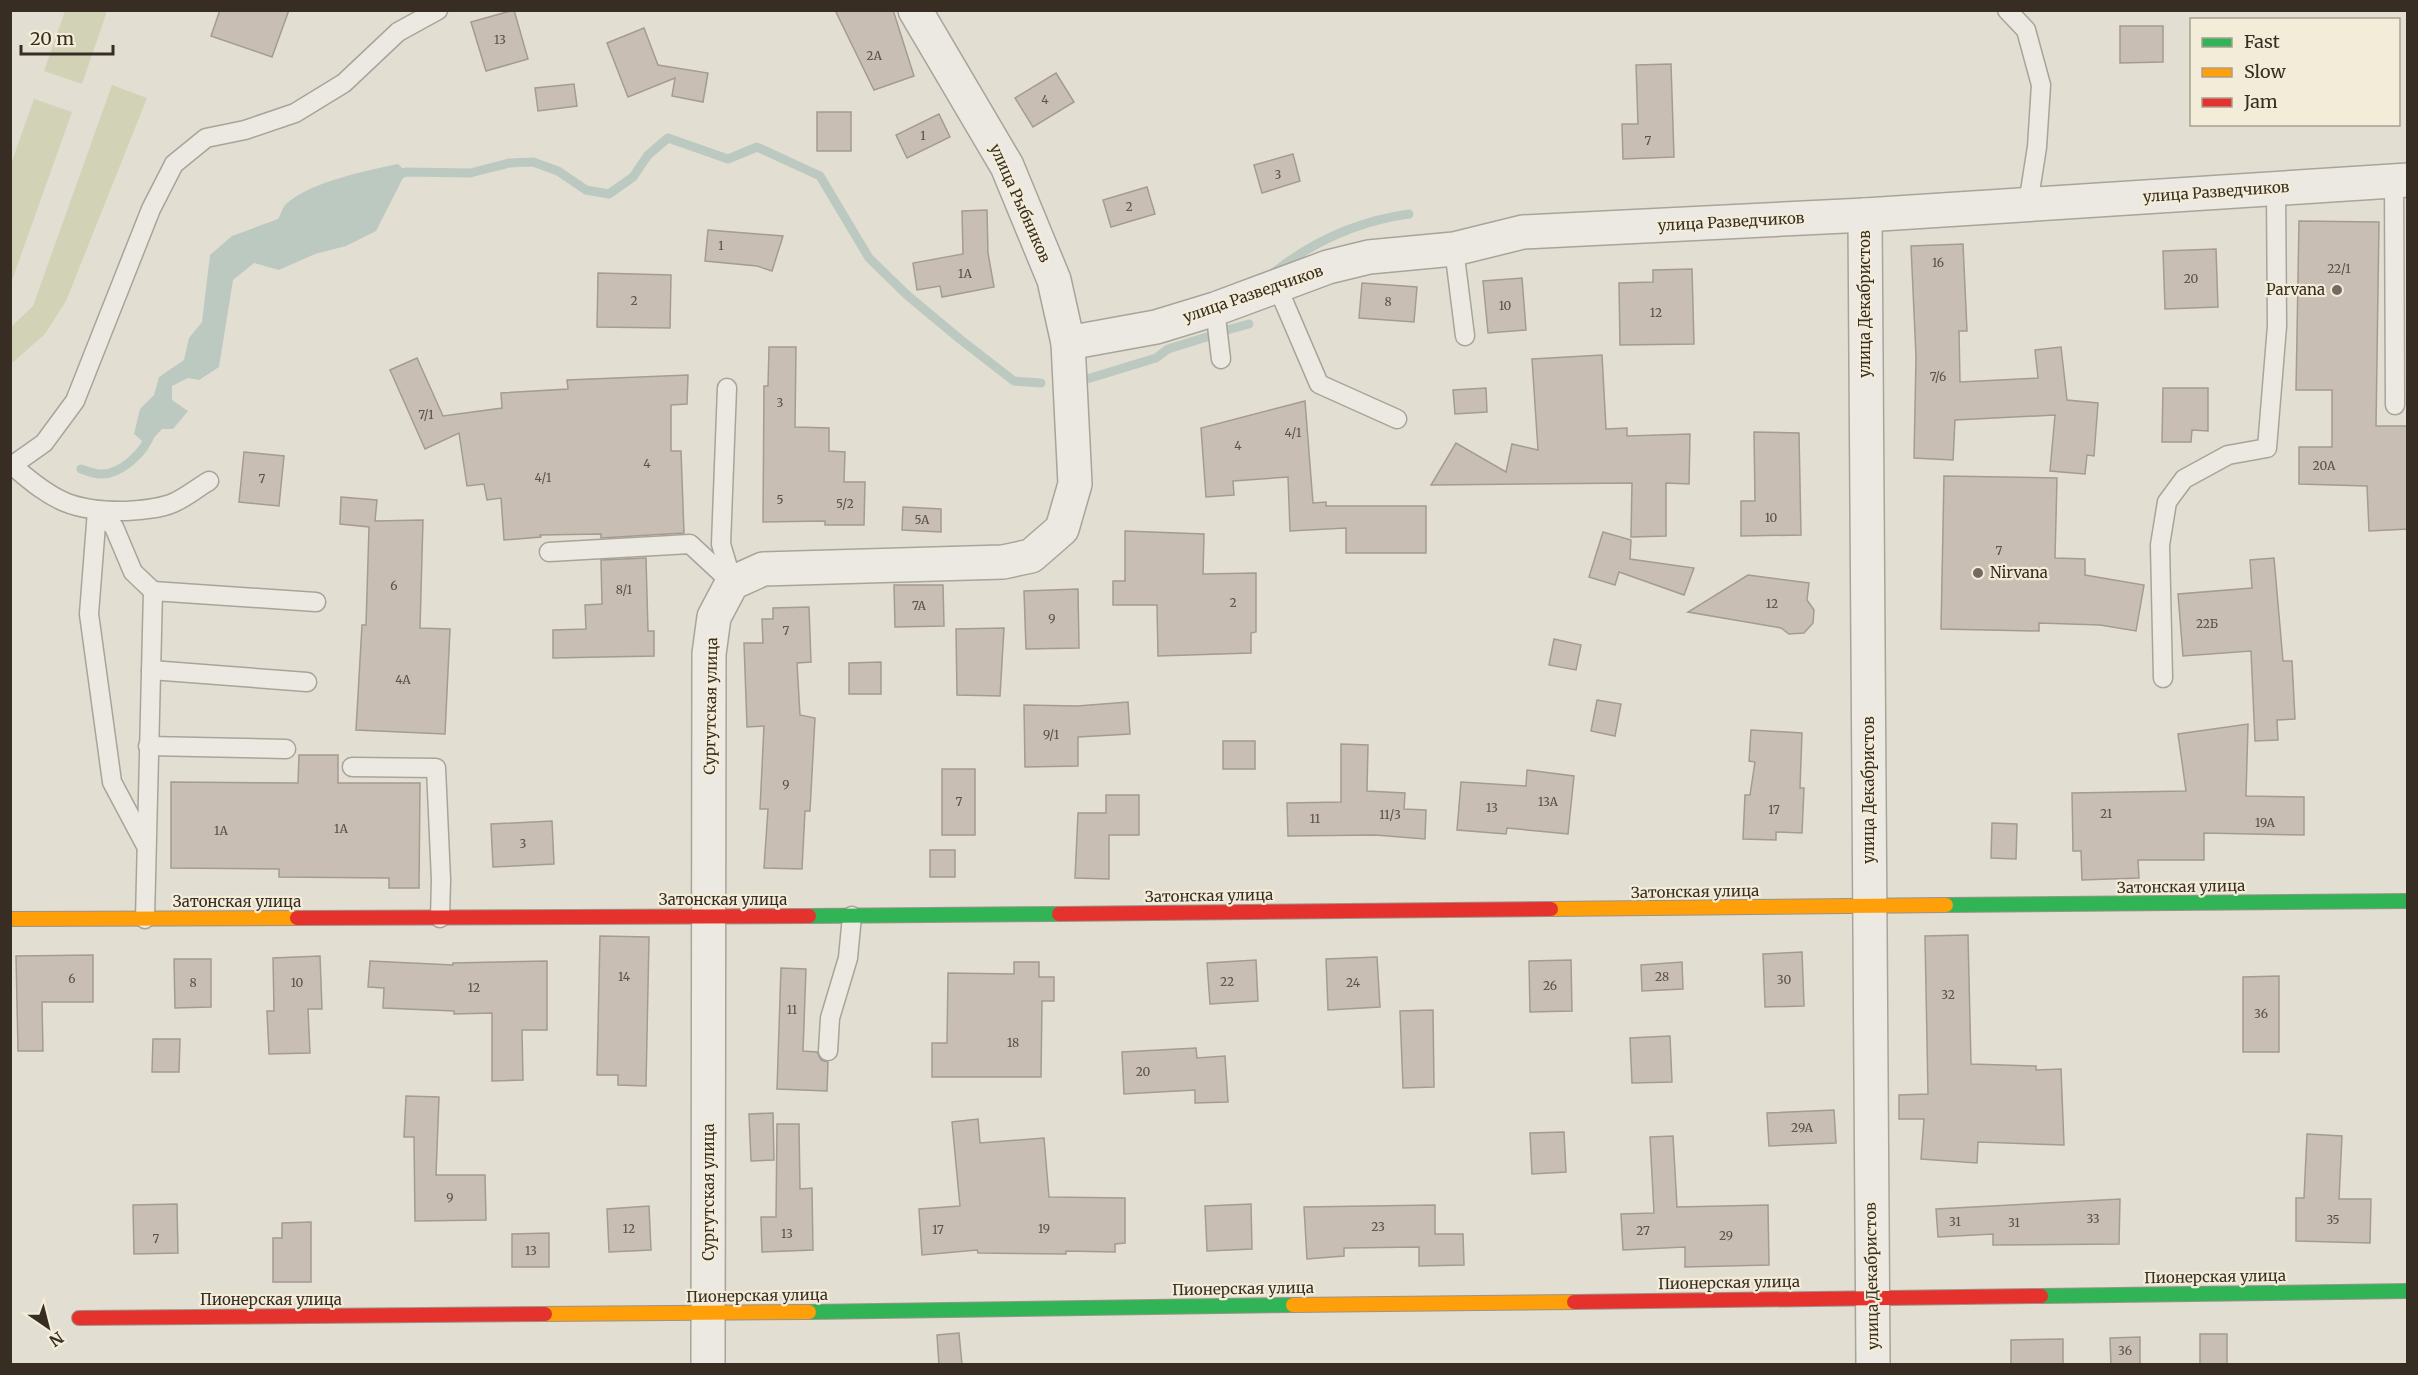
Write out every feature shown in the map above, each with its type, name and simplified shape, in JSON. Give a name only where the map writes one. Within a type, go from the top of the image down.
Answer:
[{"type":"street","name":"улица Рыбников","points":[[915,10],[1007,166],[1054,280],[1068,343]]},
{"type":"street","name":"улица Разведчиков","points":[[1068,343],[1156,327],[1215,309],[1328,267],[1369,257],[1454,249],[1523,232],[1864,215],[2401,181]]},
{"type":"street","name":"улица Декабристов","points":[[1864,215],[1873,1365]]},
{"type":"street","points":[[732,583],[763,569],[1003,562],[1030,555],[1062,529],[1075,484],[1068,343]]},
{"type":"street","name":"Сургутская улица","points":[[708,1365],[710,1313],[709,654],[714,617],[732,583]]},
{"type":"street","name":"Затонская улица","points":[[10,919],[852,916],[2408,901]]},
{"type":"street","name":"Пионерская улица","points":[[79,1318],[710,1313],[2408,1291]]},
{"type":"lane","points":[[209,481],[172,503],[140,510],[97,511],[69,505],[35,485],[12,466],[44,443],[75,401],[151,209],[174,164],[206,138],[245,130],[295,113],[344,83],[398,32],[438,10]]},
{"type":"lane","points":[[2007,10],[2026,30],[2041,85],[2037,147],[2028,204]]},
{"type":"lane","points":[[2395,405],[2401,181]]},
{"type":"lane","points":[[2163,678],[2160,546],[2167,502],[2184,479],[2228,455],[2267,448],[2277,326],[2276,188]]},
{"type":"lane","points":[[1454,249],[1465,336]]},
{"type":"lane","points":[[1277,286],[1319,384],[1397,418]]},
{"type":"lane","points":[[1215,309],[1221,359]]},
{"type":"lane","points":[[727,388],[721,544],[732,583]]},
{"type":"lane","points":[[97,511],[114,527],[133,572],[153,591],[316,602]]},
{"type":"lane","points":[[97,511],[89,614],[112,782],[146,845]]},
{"type":"lane","points":[[549,552],[690,544],[732,583]]},
{"type":"lane","points":[[145,919],[153,591]]},
{"type":"lane","points":[[151,670],[307,682]]},
{"type":"lane","points":[[148,746],[286,748]]},
{"type":"lane","points":[[352,767],[436,768],[441,880],[440,918]]},
{"type":"lane","points":[[828,1051],[830,1018],[848,958],[852,916]]},
{"type":"green space","points":[[65,11],[107,11],[82,84],[44,71]]},
{"type":"green space","points":[[112,85],[147,98],[66,301],[45,334],[11,364],[11,327],[33,306]]},
{"type":"green space","points":[[34,99],[72,112],[11,283],[11,164]]},
{"type":"shaded area","points":[[398,164],[406,172],[376,231],[346,246],[315,254],[279,270],[254,263],[233,280],[219,367],[199,380],[188,378],[172,386],[172,400],[188,411],[173,429],[162,429],[147,445],[134,434],[140,409],[154,395],[159,377],[184,360],[189,338],[202,322],[210,255],[232,236],[278,219],[287,203],[298,195],[340,178]]},
{"type":"building","points":[[220,10],[289,10],[272,57],[211,36]]},
{"type":"building","points":[[514,10],[528,59],[486,71],[471,22]]},
{"type":"building","points":[[835,10],[893,10],[914,76],[874,90]]},
{"type":"building","points":[[2120,26],[2163,26],[2163,62],[2120,63]]},
{"type":"building","points":[[644,28],[658,65],[708,73],[703,102],[672,96],[675,78],[628,97],[607,43]]},
{"type":"building","points":[[1671,64],[1674,157],[1623,159],[1622,124],[1638,124],[1636,65]]},
{"type":"building","points":[[1056,73],[1074,102],[1033,127],[1015,98]]},
{"type":"building","points":[[574,84],[577,106],[538,111],[535,88]]},
{"type":"building","points":[[817,112],[851,112],[851,151],[817,151]]},
{"type":"building","points":[[939,114],[950,137],[907,158],[896,135]]},
{"type":"building","points":[[1293,154],[1300,181],[1262,193],[1254,165]]},
{"type":"building","points":[[1147,187],[1155,214],[1111,227],[1103,200]]},
{"type":"building","points":[[987,210],[988,253],[994,287],[942,297],[940,286],[917,290],[913,263],[963,254],[962,211]]},
{"type":"building","points":[[2299,221],[2379,222],[2376,426],[2408,426],[2408,529],[2369,531],[2367,486],[2299,484],[2299,447],[2332,447],[2332,390],[2296,390]]},
{"type":"building","points":[[708,230],[783,236],[772,271],[757,266],[705,261]]},
{"type":"building","points":[[1963,244],[1967,331],[1959,331],[1960,382],[2038,378],[2035,350],[2061,347],[2067,400],[2098,403],[2094,456],[2087,455],[2085,474],[2050,471],[2055,415],[1955,420],[1953,460],[1914,458],[1916,357],[1911,246]]},
{"type":"building","points":[[2216,249],[2218,307],[2165,309],[2163,251]]},
{"type":"building","points":[[1692,269],[1694,344],[1620,345],[1619,283],[1653,282],[1653,270]]},
{"type":"building","points":[[598,273],[671,275],[670,328],[597,327]]},
{"type":"building","points":[[1522,278],[1526,330],[1488,333],[1483,281]]},
{"type":"building","points":[[1362,283],[1417,287],[1414,322],[1359,318]]},
{"type":"building","points":[[769,347],[796,347],[795,427],[829,428],[829,451],[845,452],[844,482],[865,482],[864,525],[825,525],[825,521],[763,522],[764,386],[768,386]]},
{"type":"building","points":[[1602,355],[1606,429],[1627,428],[1627,436],[1690,434],[1689,484],[1666,483],[1666,536],[1631,537],[1632,483],[1431,485],[1456,443],[1506,472],[1512,444],[1538,450],[1532,359]]},
{"type":"building","points":[[417,358],[443,416],[502,408],[501,393],[568,389],[567,380],[688,375],[687,404],[671,405],[671,451],[681,451],[684,533],[601,538],[601,534],[540,535],[541,537],[504,540],[501,498],[487,500],[484,484],[467,486],[459,433],[425,449],[390,370]]},
{"type":"building","points":[[1486,388],[1487,412],[1455,414],[1453,390]]},
{"type":"building","points":[[2163,388],[2208,388],[2208,431],[2192,430],[2191,442],[2162,442]]},
{"type":"building","points":[[1305,401],[1313,503],[1326,502],[1326,506],[1426,506],[1426,553],[1346,553],[1346,528],[1290,531],[1288,477],[1233,481],[1234,495],[1206,497],[1201,428]]},
{"type":"building","points":[[1754,432],[1799,433],[1801,535],[1741,536],[1741,501],[1755,501]]},
{"type":"building","points":[[244,452],[284,456],[279,506],[239,502]]},
{"type":"building","points":[[1944,476],[2057,478],[2055,558],[2085,559],[2085,575],[2144,585],[2136,631],[2100,625],[2039,623],[2039,631],[1941,629]]},
{"type":"building","points":[[341,497],[377,500],[375,521],[423,520],[420,628],[450,629],[445,734],[356,730],[362,625],[366,625],[369,527],[340,524]]},
{"type":"building","points":[[903,507],[941,509],[941,532],[902,530]]},
{"type":"building","points":[[1125,531],[1204,534],[1203,574],[1256,573],[1256,632],[1251,633],[1251,653],[1158,656],[1157,605],[1113,605],[1113,581],[1125,581]]},
{"type":"building","points":[[1603,532],[1631,540],[1630,559],[1694,568],[1684,595],[1619,572],[1615,585],[1589,577]]},
{"type":"building","points":[[646,558],[648,631],[654,631],[654,656],[553,658],[553,630],[586,629],[585,605],[602,604],[601,560]]},
{"type":"building","points":[[2274,558],[2283,661],[2292,661],[2295,719],[2277,720],[2278,740],[2255,741],[2251,651],[2183,656],[2178,594],[2252,588],[2250,560]]},
{"type":"building","points":[[1748,575],[1809,583],[1807,600],[1814,610],[1813,623],[1804,633],[1789,634],[1781,628],[1688,612]]},
{"type":"building","points":[[894,585],[943,585],[944,626],[895,627]]},
{"type":"building","points":[[1078,589],[1079,648],[1026,649],[1024,591]]},
{"type":"building","points":[[809,607],[811,662],[797,663],[800,715],[815,718],[810,811],[805,811],[802,869],[764,868],[768,809],[760,809],[764,726],[747,727],[744,643],[763,643],[762,619],[773,619],[773,608]]},
{"type":"building","points":[[1004,628],[1000,696],[957,695],[956,629]]},
{"type":"building","points":[[1554,639],[1581,645],[1576,670],[1549,665]]},
{"type":"building","points":[[881,662],[881,694],[849,694],[849,663]]},
{"type":"building","points":[[1597,700],[1621,704],[1615,736],[1591,731]]},
{"type":"building","points":[[1128,702],[1130,734],[1078,737],[1078,766],[1025,767],[1024,705],[1077,706]]},
{"type":"building","points":[[2248,724],[2246,796],[2304,797],[2304,835],[2204,833],[2204,860],[2138,860],[2139,878],[2082,880],[2081,851],[2073,851],[2072,793],[2186,791],[2178,734]]},
{"type":"building","points":[[1751,730],[1802,733],[1800,788],[1804,788],[1802,833],[1776,832],[1776,840],[1743,839],[1745,795],[1750,795],[1755,762],[1749,761]]},
{"type":"building","points":[[1223,741],[1255,741],[1255,769],[1223,769]]},
{"type":"building","points":[[1341,744],[1368,745],[1367,791],[1405,793],[1404,809],[1426,810],[1425,839],[1375,835],[1288,836],[1287,803],[1341,802]]},
{"type":"building","points":[[299,755],[338,755],[338,783],[420,783],[419,888],[389,888],[389,878],[279,877],[279,869],[171,868],[171,782],[298,783]]},
{"type":"building","points":[[942,769],[975,769],[975,835],[942,835]]},
{"type":"building","points":[[1527,770],[1574,776],[1568,834],[1507,828],[1506,834],[1457,830],[1461,782],[1526,786]]},
{"type":"building","points":[[1106,795],[1139,795],[1139,835],[1109,835],[1109,879],[1075,878],[1078,813],[1106,813]]},
{"type":"building","points":[[552,821],[554,864],[493,867],[491,824]]},
{"type":"building","points":[[1992,823],[2017,824],[2016,859],[1991,858]]},
{"type":"building","points":[[930,850],[955,850],[955,877],[930,877]]},
{"type":"building","points":[[1968,935],[1971,1064],[2036,1066],[2036,1070],[2061,1069],[2064,1145],[1978,1142],[1977,1163],[1921,1159],[1924,1119],[1899,1119],[1899,1095],[1928,1094],[1925,936]]},
{"type":"building","points":[[600,936],[649,937],[646,1086],[618,1085],[618,1075],[597,1075]]},
{"type":"building","points":[[1802,952],[1804,1006],[1765,1007],[1763,954]]},
{"type":"building","points":[[93,955],[93,1002],[42,1002],[43,1051],[18,1051],[16,956]]},
{"type":"building","points":[[320,956],[322,1009],[308,1009],[310,1053],[269,1054],[267,1011],[274,1011],[273,958]]},
{"type":"building","points":[[1377,957],[1380,1007],[1328,1010],[1326,959]]},
{"type":"building","points":[[174,959],[211,959],[211,1007],[175,1008]]},
{"type":"building","points":[[1256,960],[1258,1001],[1210,1004],[1207,963]]},
{"type":"building","points":[[1571,960],[1572,1011],[1530,1012],[1529,961]]},
{"type":"building","points":[[370,961],[453,965],[453,963],[547,961],[547,1030],[522,1030],[523,1080],[492,1081],[492,1013],[454,1014],[454,1011],[383,1008],[384,988],[368,987]]},
{"type":"building","points":[[1014,962],[1039,962],[1039,977],[1054,977],[1054,1001],[1042,1001],[1041,1077],[932,1077],[932,1043],[947,1043],[948,973],[1014,974]]},
{"type":"building","points":[[1682,962],[1683,989],[1642,991],[1641,965]]},
{"type":"building","points":[[781,968],[806,969],[803,1051],[817,1052],[821,1060],[828,1062],[827,1091],[777,1089]]},
{"type":"building","points":[[2279,976],[2279,1052],[2243,1052],[2243,977]]},
{"type":"building","points":[[1433,1010],[1434,1087],[1403,1088],[1400,1011]]},
{"type":"building","points":[[1670,1036],[1672,1082],[1632,1083],[1630,1038]]},
{"type":"building","points":[[153,1039],[180,1039],[179,1072],[152,1072]]},
{"type":"building","points":[[1196,1048],[1197,1058],[1225,1056],[1228,1102],[1195,1103],[1195,1090],[1124,1094],[1122,1052]]},
{"type":"building","points":[[406,1096],[439,1097],[436,1175],[485,1175],[486,1220],[415,1221],[414,1137],[404,1137]]},
{"type":"building","points":[[1834,1110],[1836,1143],[1769,1146],[1767,1113]]},
{"type":"building","points":[[773,1113],[774,1160],[751,1161],[749,1114]]},
{"type":"building","points":[[978,1119],[980,1143],[1044,1138],[1049,1197],[1125,1198],[1125,1243],[1115,1244],[1115,1252],[978,1253],[977,1250],[922,1255],[919,1209],[960,1206],[952,1122]]},
{"type":"building","points":[[777,1124],[799,1124],[800,1189],[812,1188],[813,1250],[762,1252],[761,1217],[776,1217]]},
{"type":"building","points":[[1564,1132],[1566,1172],[1532,1174],[1530,1133]]},
{"type":"building","points":[[2307,1134],[2342,1136],[2339,1199],[2371,1199],[2370,1243],[2296,1241],[2296,1198],[2304,1198]]},
{"type":"building","points":[[1673,1136],[1677,1207],[1768,1205],[1769,1265],[1685,1267],[1685,1247],[1623,1250],[1621,1214],[1654,1213],[1650,1137]]},
{"type":"building","points":[[2120,1199],[2119,1244],[1993,1245],[1993,1234],[1938,1237],[1936,1209]]},
{"type":"building","points":[[177,1204],[178,1253],[134,1254],[133,1205]]},
{"type":"building","points":[[1251,1204],[1252,1249],[1207,1251],[1205,1206]]},
{"type":"building","points":[[1435,1205],[1435,1234],[1463,1234],[1464,1265],[1419,1266],[1419,1247],[1344,1248],[1344,1256],[1307,1259],[1304,1207]]},
{"type":"building","points":[[649,1206],[651,1250],[609,1252],[607,1209]]},
{"type":"building","points":[[311,1222],[311,1282],[273,1282],[273,1238],[282,1238],[282,1223]]},
{"type":"building","points":[[549,1233],[549,1267],[512,1267],[512,1234]]},
{"type":"building","points":[[959,1333],[962,1365],[939,1365],[937,1335]]},
{"type":"building","points":[[2200,1334],[2227,1334],[2227,1365],[2200,1365]]},
{"type":"building","points":[[2140,1337],[2140,1365],[2111,1365],[2110,1338]]},
{"type":"building","points":[[2063,1339],[2063,1365],[2011,1365],[2011,1340]]},
{"type":"waterway","points":[[395,177],[406,172],[470,173],[509,163],[533,162],[558,171],[586,190],[609,194],[633,177],[648,155],[668,138],[728,159],[757,147],[820,176],[869,258],[907,295],[961,340],[1014,381],[1041,383]]},
{"type":"waterway","points":[[1273,273],[1304,252],[1337,234],[1372,222],[1409,214]]},
{"type":"waterway","points":[[1227,330],[1249,324]]},
{"type":"waterway","points":[[1087,379],[1156,358],[1168,349],[1210,336]]},
{"type":"waterway","points":[[81,469],[100,474],[116,471],[132,461],[144,447],[151,433]]},
{"type":"traffic: fast","points":[[1946,905],[2408,901]]},
{"type":"traffic: fast","points":[[809,916],[1059,914]]},
{"type":"traffic: fast","points":[[2041,1296],[2408,1291]]},
{"type":"traffic: fast","points":[[809,1312],[1293,1305]]},
{"type":"traffic: slow","points":[[1551,909],[1946,905]]},
{"type":"traffic: slow","points":[[10,919],[297,918]]},
{"type":"traffic: slow","points":[[1293,1305],[1574,1302]]},
{"type":"traffic: slow","points":[[545,1314],[809,1312]]},
{"type":"traffic: jam","points":[[1059,914],[1551,909]]},
{"type":"traffic: jam","points":[[297,918],[809,916]]},
{"type":"traffic: jam","points":[[1574,1302],[2041,1296]]},
{"type":"traffic: jam","points":[[79,1318],[545,1314]]},
{"type":"place","name":"Parvana","points":[[2337,290]]},
{"type":"place","name":"Nirvana","points":[[1978,573]]}]
